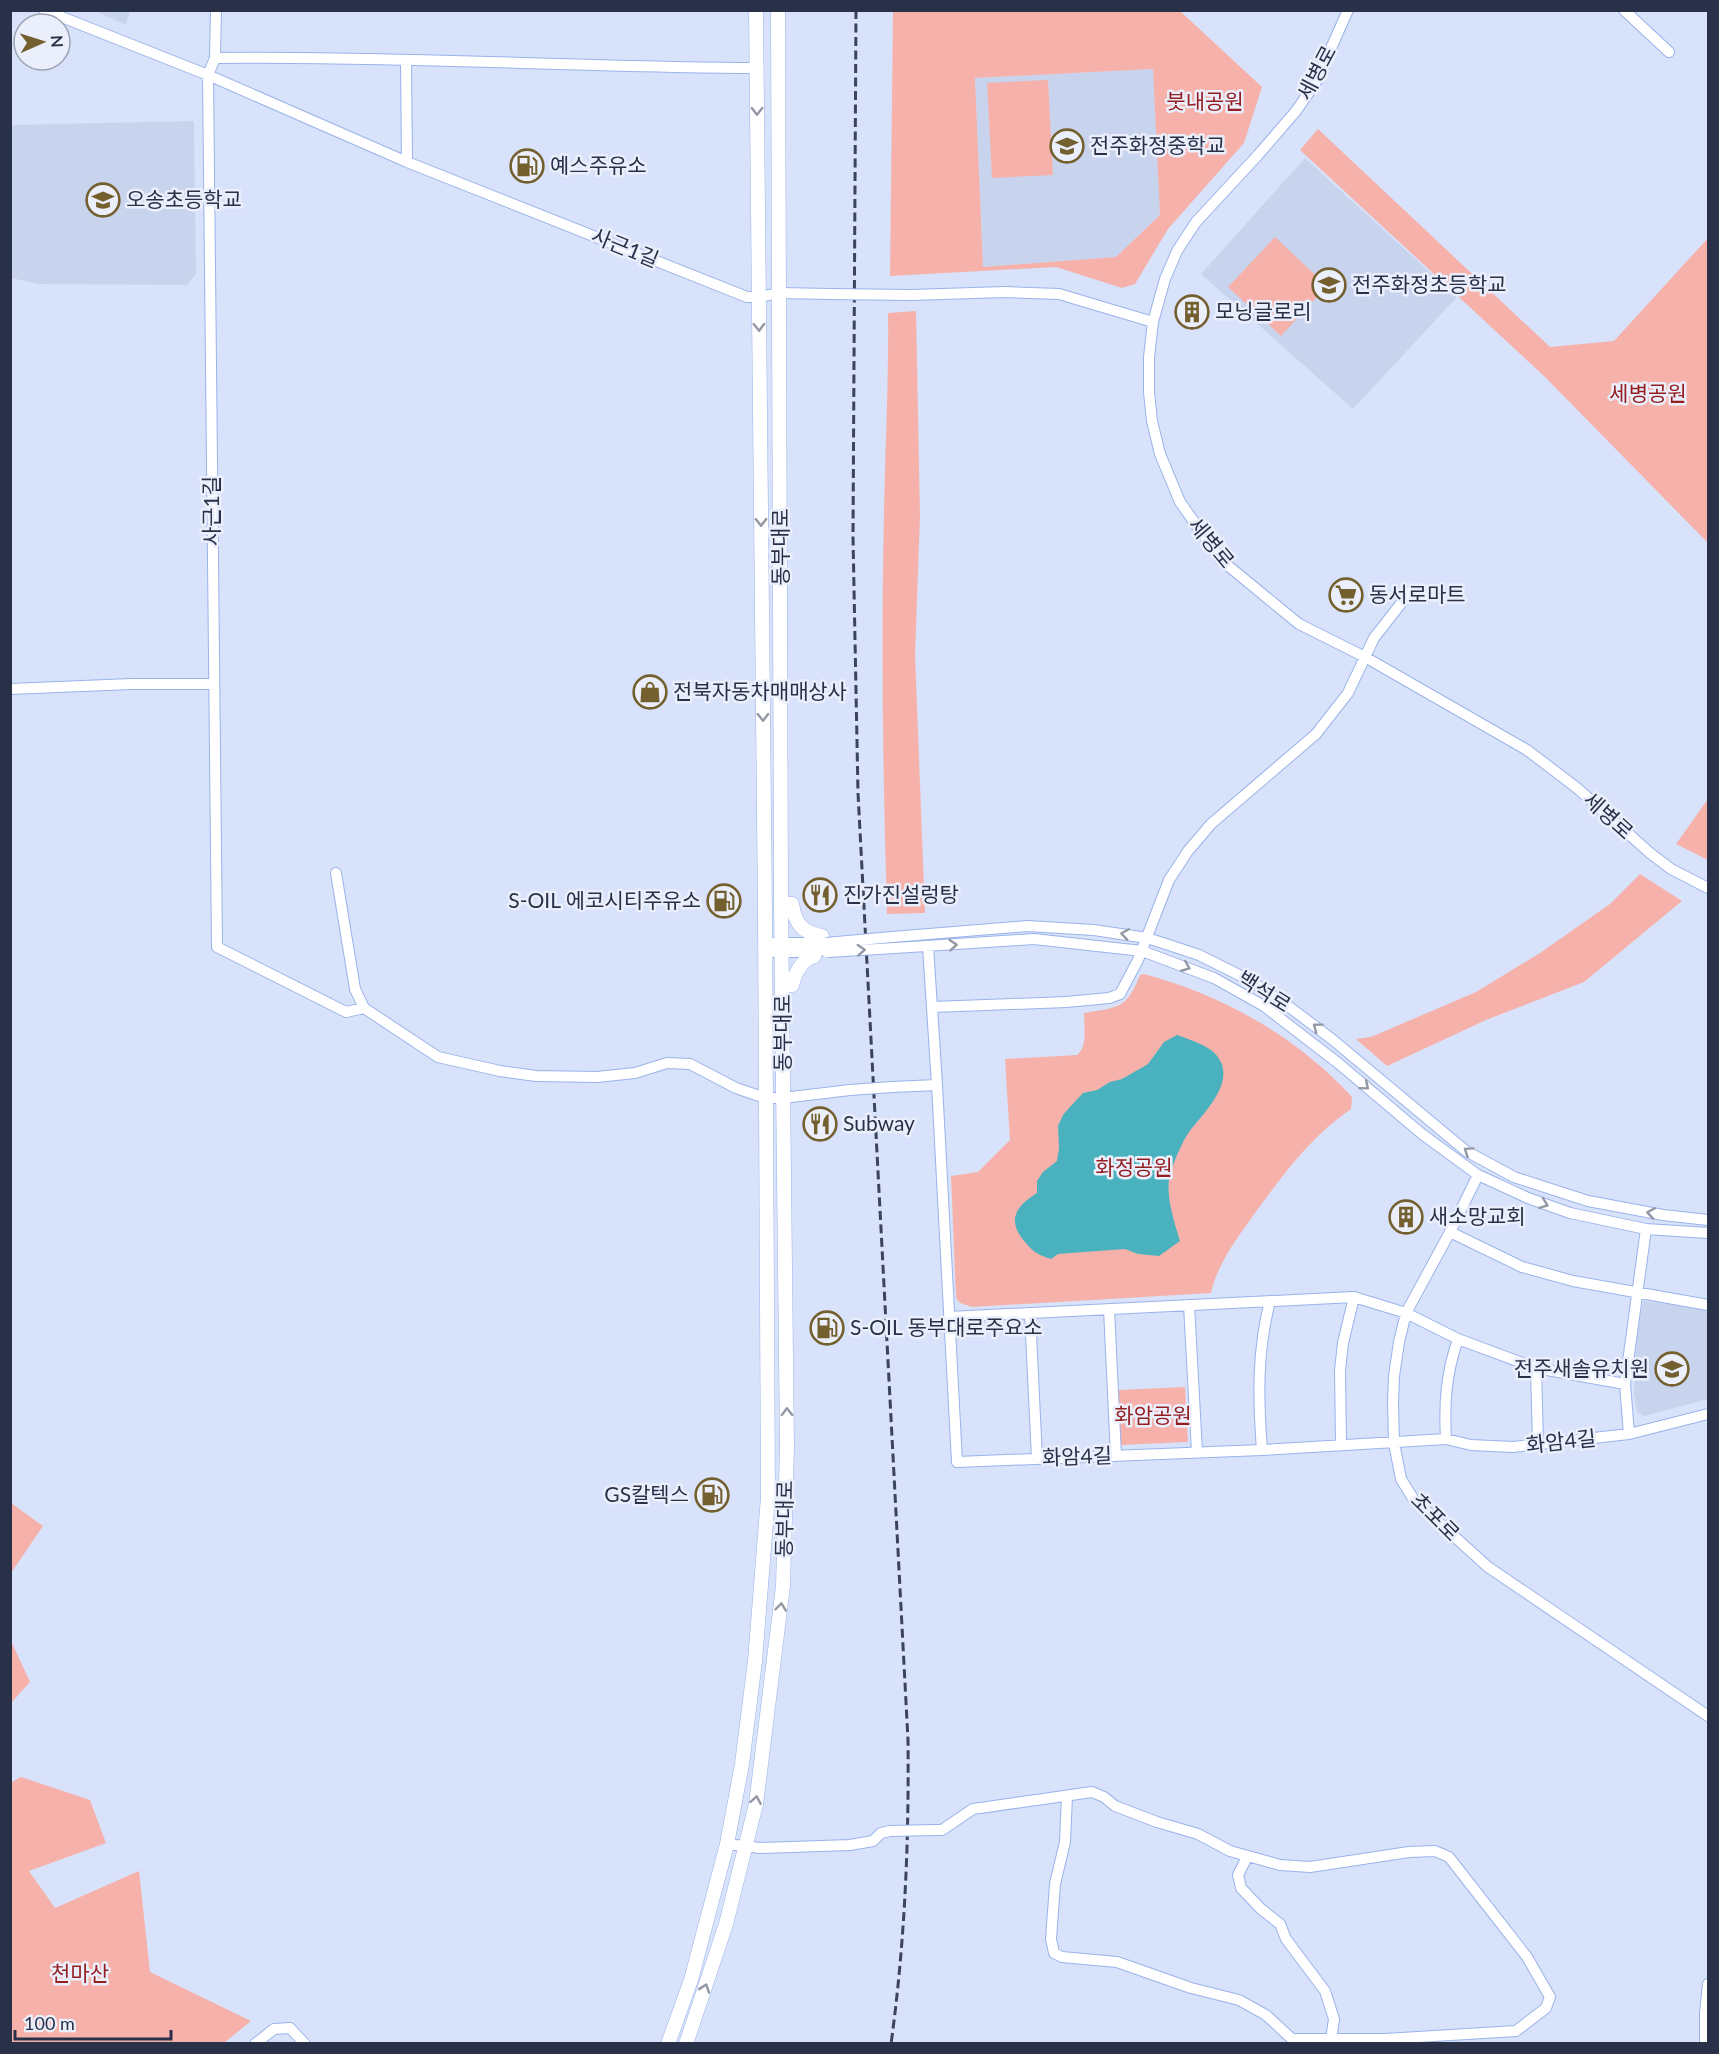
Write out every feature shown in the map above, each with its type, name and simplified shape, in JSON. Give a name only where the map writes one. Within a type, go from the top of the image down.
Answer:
[{"type":"main road","name":"동부대로","points":[[668,2043],[691,1980],[727,1844],[742,1764],[755,1661],[768,1497],[756,10]]},
{"type":"main road","name":"동부대로","points":[[686,2043],[726,1924],[756,1804],[783,1586],[787,1447],[782,948],[778,10]]},
{"type":"main road","points":[[782,903],[792,904],[794,918],[802,929],[822,936],[822,947],[814,956],[808,958],[795,974],[792,985],[783,985]]},
{"type":"street","name":"사근1길","points":[[44,10],[208,75],[407,162],[747,297],[780,293],[911,295],[1005,292],[1059,294],[1153,322]]},
{"type":"street","name":"사근1길","points":[[216,10],[215,58],[208,75],[212,684],[217,947],[346,1012],[364,1008]]},
{"type":"street","name":"세병로","points":[[1348,10],[1316,82],[1296,111],[1196,222],[1177,251],[1165,279],[1153,322],[1149,357],[1152,421],[1160,454],[1180,502],[1221,560],[1299,624],[1365,657],[1527,750],[1577,788],[1650,853],[1671,869],[1708,888]]},
{"type":"street","points":[[1624,10],[1669,52]]},
{"type":"street","points":[[215,58],[303,57],[639,67],[757,68]]},
{"type":"street","points":[[406,60],[407,162]]},
{"type":"street","points":[[933,1007],[1066,1002],[1109,998],[1120,994],[1142,951],[1169,880],[1188,851],[1211,824],[1316,734],[1348,693],[1374,638],[1410,592]]},
{"type":"street","points":[[10,689],[131,684],[212,684]]},
{"type":"street","points":[[336,873],[355,989],[364,1008],[438,1057],[453,1062],[536,1076],[567,1077],[635,1073],[667,1063],[690,1064],[736,1088],[765,1098],[938,1085]]},
{"type":"street","name":"백석로","points":[[765,947],[893,943],[1027,926],[1094,930],[1146,938],[1199,955],[1249,980],[1333,1040],[1466,1151],[1514,1178],[1588,1201],[1708,1220]]},
{"type":"street","name":"백석로","points":[[893,943],[928,946],[1034,939],[1142,951],[1214,978],[1264,1006],[1320,1048],[1422,1134],[1478,1175],[1570,1213],[1647,1229],[1708,1233]]},
{"type":"street","name":"화암4길","points":[[928,946],[938,1085],[957,1462],[1446,1439],[1491,1447],[1538,1444],[1629,1434],[1708,1414]]},
{"type":"street","name":"초포로","points":[[1478,1175],[1406,1313],[1394,1376],[1394,1443],[1401,1479],[1414,1500],[1488,1566],[1708,1716]]},
{"type":"street","points":[[1629,1434],[1625,1384],[1647,1229]]},
{"type":"street","points":[[1450,1232],[1522,1267],[1573,1281],[1708,1305]]},
{"type":"street","points":[[949,1317],[1354,1297],[1406,1313],[1458,1339],[1536,1368],[1625,1384]]},
{"type":"street","points":[[1341,1444],[1340,1370],[1343,1343],[1354,1297]]},
{"type":"street","points":[[1262,1449],[1258,1397],[1259,1361],[1270,1300]]},
{"type":"street","points":[[1189,1305],[1197,1452]]},
{"type":"street","points":[[1109,1309],[1116,1456]]},
{"type":"street","points":[[1030,1313],[1037,1459]]},
{"type":"street","points":[[1446,1439],[1445,1392],[1448,1371],[1458,1339]]},
{"type":"street","points":[[1536,1368],[1538,1444]]},
{"type":"street","points":[[727,1844],[745,1847],[850,1845],[873,1841],[881,1833],[890,1831],[942,1830],[973,1809],[1092,1792],[1104,1797],[1115,1806],[1198,1834],[1230,1851],[1280,1865],[1310,1867],[1409,1852],[1435,1851],[1449,1857],[1527,1957],[1550,1997],[1546,2008],[1516,2031],[1385,2039],[1292,2038],[1266,2015],[1239,2000],[1191,1988],[1117,1962],[1062,1957],[1054,1953],[1052,1939],[1054,1884],[1065,1842],[1067,1796]]},
{"type":"street","points":[[1246,1857],[1238,1875],[1241,1888],[1261,1909],[1280,1924],[1287,1939],[1325,1991],[1334,2019],[1331,2040]]},
{"type":"street","points":[[1705,2043],[1708,1984]]},
{"type":"street","points":[[255,2043],[274,2029],[290,2028],[306,2043]]},
{"type":"street","points":[[290,2028],[295,2043]]},
{"type":"shaded area","points":[[95,11],[130,11],[126,25]]},
{"type":"shaded area","name":"전주화정중학교","points":[[1154,69],[1160,215],[1116,257],[983,267],[975,78]]},
{"type":"shaded area","name":"오송초등학교","points":[[194,121],[196,274],[187,285],[39,284],[11,278],[11,125]]},
{"type":"shaded area","name":"전주화정초등학교","points":[[1305,158],[1457,297],[1353,409],[1201,274]]},
{"type":"shaded area","points":[[1177,1035],[1211,1050],[1220,1060],[1223,1071],[1218,1093],[1187,1136],[1170,1174],[1169,1199],[1180,1241],[1159,1256],[1138,1254],[1125,1249],[1058,1254],[1051,1259],[1036,1253],[1019,1234],[1016,1227],[1016,1214],[1024,1203],[1037,1193],[1037,1181],[1043,1172],[1057,1161],[1058,1126],[1063,1115],[1083,1093],[1097,1090],[1110,1082],[1122,1079],[1148,1064],[1164,1042]]},
{"type":"shaded area","name":"전주새솔유치원","points":[[1643,1301],[1708,1308],[1708,1399],[1644,1416],[1637,1412],[1634,1395],[1636,1342]]},
{"type":"green space","name":"붓내공원","points":[[893,11],[1180,11],[1262,87],[1244,143],[1168,229],[1135,284],[1122,288],[1056,267],[890,276]],"holes":[[[1153,69],[1160,215],[1116,257],[983,267],[975,78]]]},
{"type":"green space","points":[[1048,80],[1053,175],[992,178],[987,83]]},
{"type":"green space","name":"세병공원","points":[[1318,129],[1550,347],[1614,341],[1708,238],[1708,543],[1543,375],[1300,150]]},
{"type":"green space","points":[[1275,237],[1327,286],[1281,336],[1228,287]]},
{"type":"green space","points":[[916,311],[920,516],[915,655],[925,913],[887,914],[883,614],[888,313]]},
{"type":"green space","points":[[1708,799],[1708,860],[1676,844]]},
{"type":"green space","points":[[1640,874],[1682,901],[1584,982],[1486,1020],[1387,1066],[1356,1039],[1371,1037],[1476,992],[1540,953],[1610,904]]},
{"type":"green space","name":"화정공원","points":[[1144,974],[1230,1006],[1283,1037],[1331,1075],[1352,1097],[1351,1109],[1310,1144],[1276,1185],[1229,1251],[1218,1272],[1211,1293],[972,1307],[960,1303],[956,1298],[951,1176],[978,1172],[1010,1140],[1005,1059],[1077,1055],[1084,1041],[1084,1013],[1120,1005],[1130,995],[1140,975]]},
{"type":"green space","name":"화암공원","points":[[1185,1387],[1188,1442],[1121,1445],[1118,1390]]},
{"type":"green space","points":[[11,1503],[43,1526],[11,1573]]},
{"type":"green space","points":[[11,1641],[30,1682],[10,1703]]},
{"type":"green space","name":"천마산","points":[[21,1777],[90,1800],[106,1843],[29,1871],[55,1908],[139,1871],[150,1972],[251,2021],[224,2043],[11,2043],[10,1783]]},
{"type":"railway","points":[[856,10],[853,537],[858,793],[908,1740],[905,1892],[900,1968],[891,2044]]},
{"type":"place","name":"전주화정중학교","points":[[1067,146]]},
{"type":"place","name":"예스주유소","points":[[527,166]]},
{"type":"place","name":"오송초등학교","points":[[103,200]]},
{"type":"place","name":"전주화정초등학교","points":[[1329,285]]},
{"type":"place","name":"모닝글로리","points":[[1192,312]]},
{"type":"place","name":"동서로마트","points":[[1346,595]]},
{"type":"place","name":"전북자동차매매상사","points":[[650,692]]},
{"type":"place","name":"진가진설렁탕","points":[[820,895]]},
{"type":"place","name":"S-OIL 에코시티주유소","points":[[724,901]]},
{"type":"place","name":"Subway","points":[[820,1124]]},
{"type":"place","name":"새소망교회","points":[[1406,1217]]},
{"type":"place","name":"S-OIL 동부대로주요소","points":[[827,1328]]},
{"type":"place","name":"전주새솔유치원","points":[[1672,1369]]},
{"type":"place","name":"GS칼텍스","points":[[712,1495]]}]
